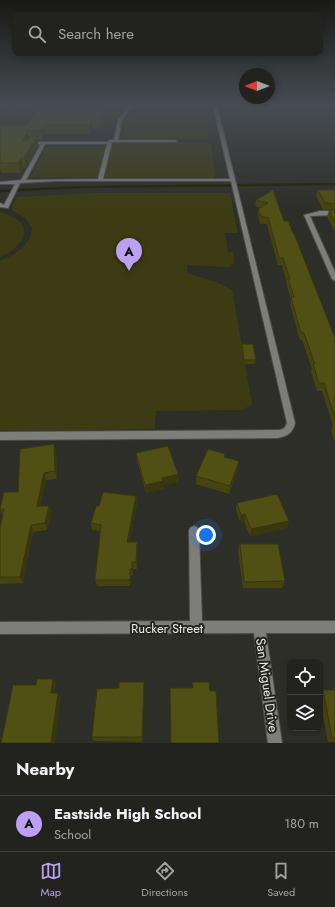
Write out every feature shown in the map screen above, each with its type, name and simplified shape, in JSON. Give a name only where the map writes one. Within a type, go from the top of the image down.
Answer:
[{"type":"street","points":[[27,148],[30,143],[176,141]]},
{"type":"street","points":[[0,436],[278,434],[284,433],[288,430],[291,423],[223,141]]},
{"type":"street","points":[[0,205],[6,207],[44,143]]},
{"type":"street","points":[[100,180],[110,143]]},
{"type":"street","points":[[0,183],[100,180],[233,180]]},
{"type":"street","points":[[335,213],[307,215],[335,279]]},
{"type":"street","points":[[194,531],[196,628]]},
{"type":"street","name":"Rucker Street","points":[[0,628],[335,627]]},
{"type":"street","name":"San Miguel Drive","points":[[259,628],[275,743]]},
{"type":"shaded area","points":[[113,142],[206,142],[211,144],[215,178],[104,178]]},
{"type":"shaded area","points":[[46,147],[106,147],[97,177],[30,177]]},
{"type":"shaded area","points":[[95,193],[230,193],[238,233],[225,233],[228,252],[233,252],[235,263],[229,267],[187,265],[187,273],[216,282],[232,290],[252,404],[243,410],[156,411],[155,429],[0,431],[0,261],[21,249],[29,239],[32,228],[26,219],[11,209],[17,197]]},
{"type":"shaded area","points":[[0,212],[12,216],[19,221],[23,227],[24,233],[22,239],[17,245],[0,257]]},
{"type":"building","points":[[0,141],[34,141],[24,158],[21,158],[18,163],[0,163]]},
{"type":"building","points":[[273,190],[284,221],[288,221],[295,236],[335,338],[335,418],[324,383],[319,383],[313,364],[315,364],[304,333],[301,333],[291,297],[294,297],[288,279],[290,279],[283,258],[279,258],[268,217],[261,217],[258,209],[268,203],[256,200]]},
{"type":"building","points":[[318,190],[335,190],[335,204],[325,203]]},
{"type":"building","points":[[329,210],[335,210],[335,222]]},
{"type":"building","points":[[242,344],[253,344],[256,360],[244,360]]},
{"type":"building","points":[[54,444],[55,471],[44,473],[37,506],[49,506],[45,523],[31,525],[20,577],[0,577],[0,527],[4,509],[0,508],[4,492],[18,492],[20,449]]},
{"type":"building","points":[[168,446],[178,474],[162,478],[163,481],[145,485],[136,453]]},
{"type":"building","points":[[208,449],[225,454],[224,457],[239,461],[230,486],[196,476]]},
{"type":"building","points":[[103,492],[136,496],[127,542],[137,542],[136,562],[132,562],[132,569],[130,569],[130,580],[95,580],[101,525],[91,523],[96,506],[99,506]]},
{"type":"building","points":[[277,494],[289,521],[251,529],[245,514],[241,515],[237,503]]},
{"type":"building","points":[[240,544],[278,544],[285,581],[244,582]]},
{"type":"building","points":[[37,679],[53,679],[51,693],[58,693],[51,743],[1,743],[13,685],[36,685]]},
{"type":"building","points":[[119,682],[144,682],[142,737],[92,737],[97,689],[119,688]]},
{"type":"building","points":[[192,682],[209,682],[210,691],[216,691],[219,743],[171,743],[170,688],[193,688]]},
{"type":"building","points":[[323,690],[335,690],[335,738],[332,738]]},
{"type":"waterway","points":[[0,191],[81,187],[335,184]]},
{"type":"place","name":"Eastside High School","points":[[129,271]]}]
